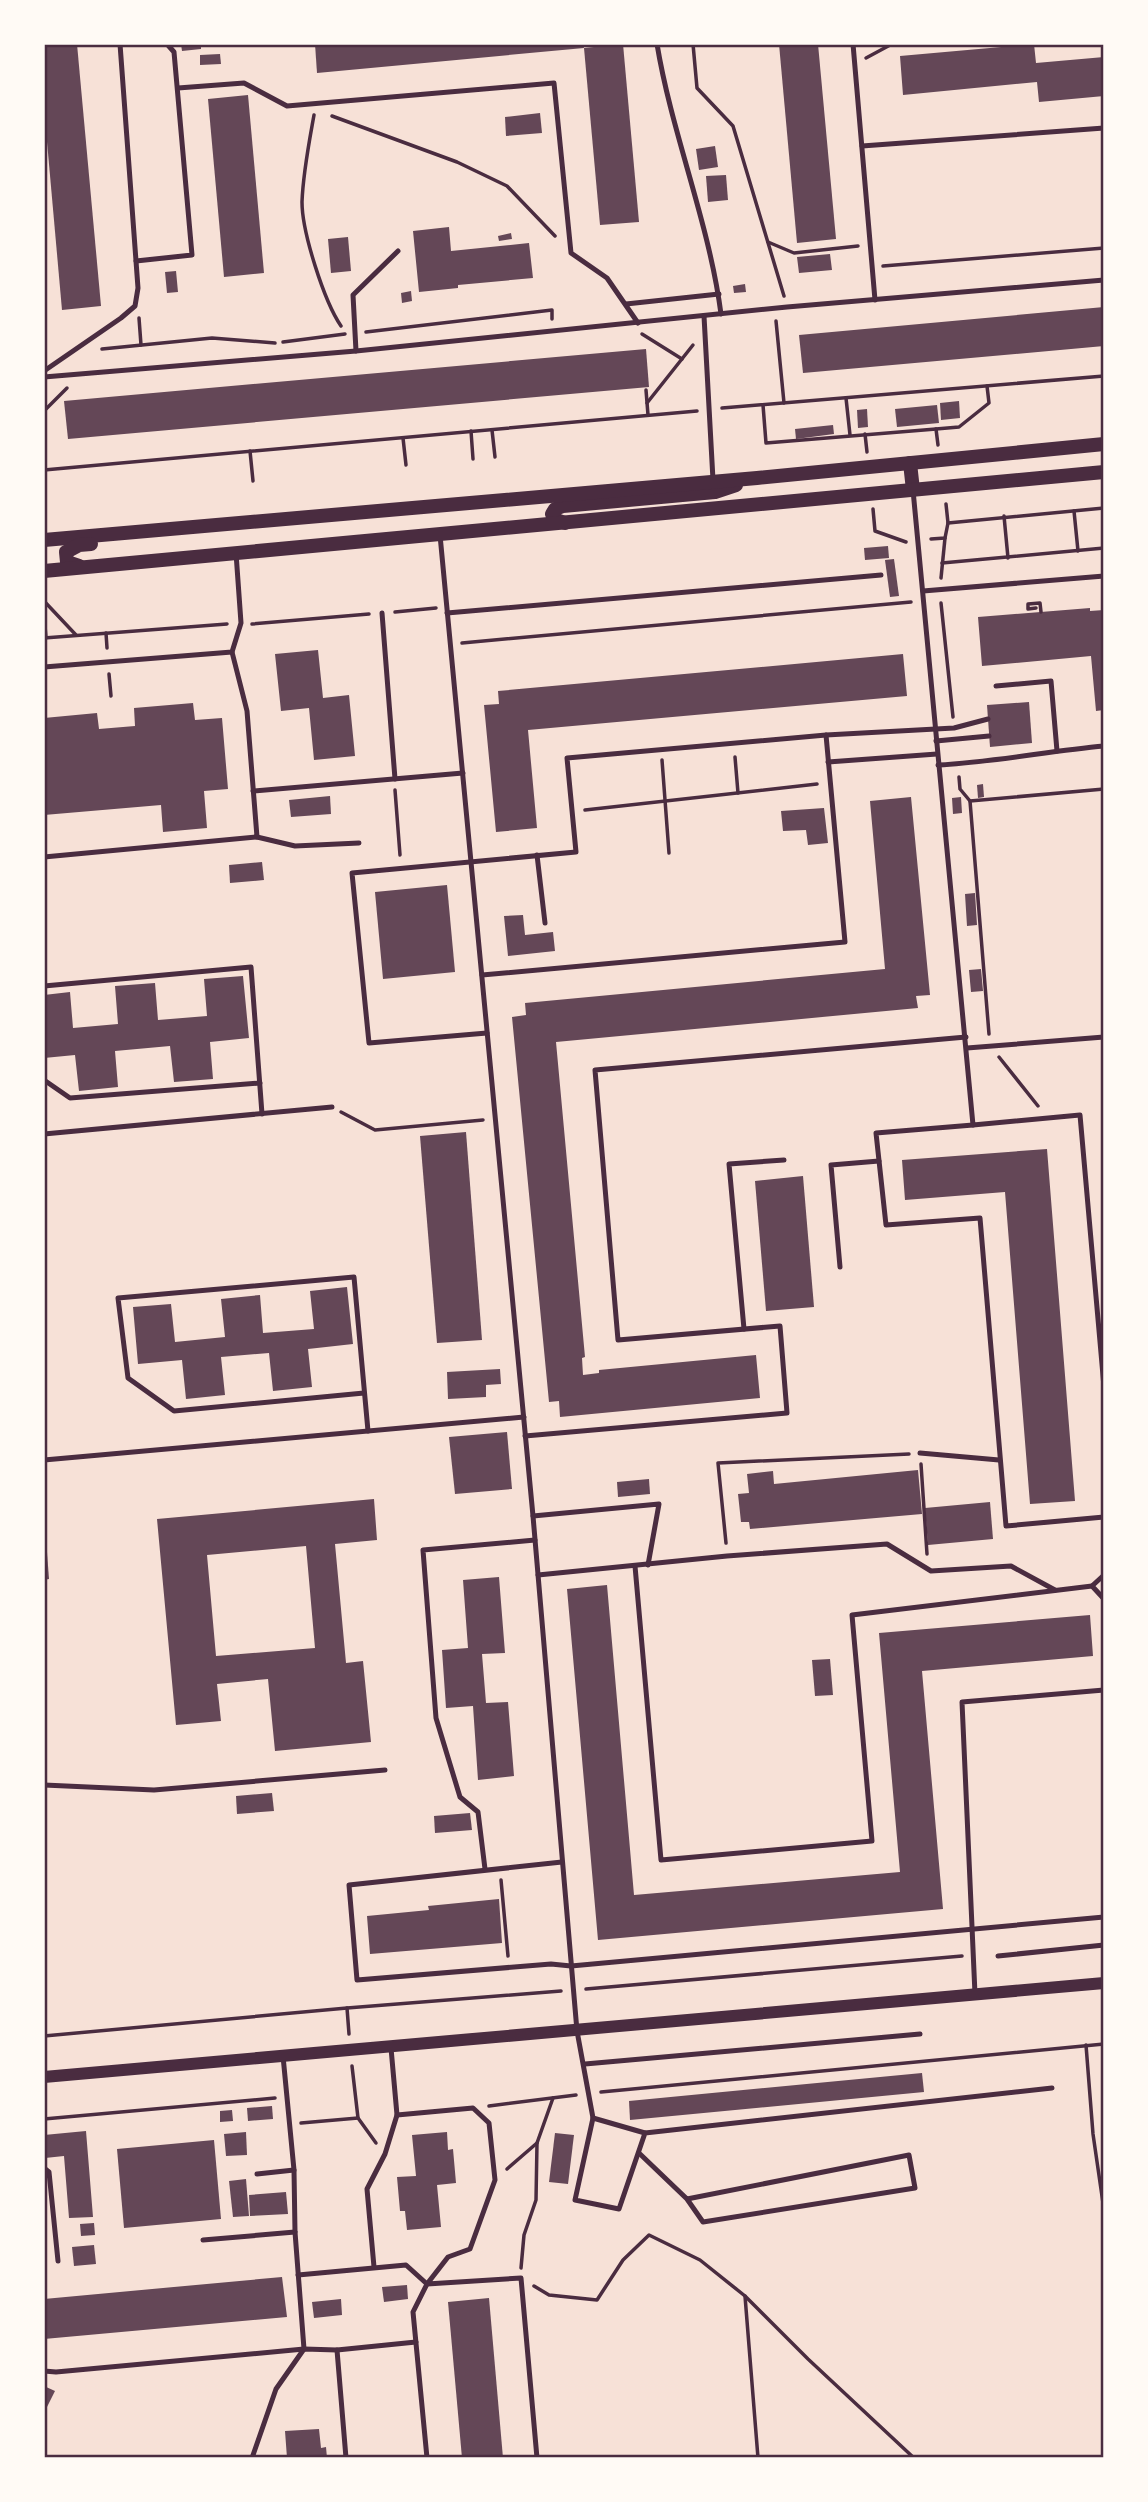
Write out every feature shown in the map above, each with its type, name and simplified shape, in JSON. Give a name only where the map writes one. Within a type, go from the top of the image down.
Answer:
[{"type":"main road","points":[[44,540],[757,478],[1104,444]]},
{"type":"main road","points":[[910,463],[913,490]]},
{"type":"main road","points":[[1073,475],[1104,463]]},
{"type":"main road","points":[[44,570],[1104,472]]},
{"type":"main road","points":[[565,523],[554,519],[552,514],[555,509],[563,506],[715,492],[757,478]]},
{"type":"main road","points":[[83,566],[67,562],[66,552],[69,548],[103,543],[128,533]]},
{"type":"street","points":[[44,2077],[1104,1983]]},
{"type":"lane","points":[[44,371],[135,306],[138,288],[120,44]]},
{"type":"lane","points":[[136,261],[192,256],[174,52],[167,44]]},
{"type":"lane","points":[[657,44],[663,82],[710,251],[721,314]]},
{"type":"lane","points":[[853,44],[875,300]]},
{"type":"lane","points":[[178,88],[244,83],[287,106],[314,107],[554,83],[571,253],[607,278],[638,323]]},
{"type":"lane","points":[[862,146],[1104,128]]},
{"type":"lane","points":[[356,351],[353,295],[398,251]]},
{"type":"lane","points":[[44,377],[356,351],[775,308],[1104,280]]},
{"type":"lane","points":[[626,304],[719,294]]},
{"type":"lane","points":[[704,316],[713,481]]},
{"type":"lane","points":[[913,490],[973,1125]]},
{"type":"lane","points":[[440,534],[534,1516],[577,2031],[593,2118],[575,2200],[619,2209],[645,2133]]},
{"type":"lane","points":[[236,554],[241,623],[232,652],[247,711],[257,837]]},
{"type":"lane","points":[[447,613],[881,575]]},
{"type":"lane","points":[[923,591],[1104,576]]},
{"type":"lane","points":[[382,613],[395,779]]},
{"type":"lane","points":[[44,667],[232,652]]},
{"type":"lane","points":[[996,686],[1051,681],[1057,751]]},
{"type":"lane","points":[[487,1033],[369,1043],[352,873],[576,852],[567,758],[826,735],[954,728],[988,719]]},
{"type":"lane","points":[[482,975],[845,942],[826,735]]},
{"type":"lane","points":[[936,741],[989,736]]},
{"type":"lane","points":[[938,765],[992,762],[1104,746]]},
{"type":"lane","points":[[828,762],[937,754]]},
{"type":"lane","points":[[253,791],[463,773]]},
{"type":"lane","points":[[44,857],[257,837],[295,846],[359,843]]},
{"type":"lane","points":[[537,855],[545,923]]},
{"type":"lane","points":[[44,986],[251,967],[262,1114]]},
{"type":"lane","points":[[525,1436],[787,1413],[780,1326],[618,1340],[595,1070],[966,1037]]},
{"type":"lane","points":[[967,1048],[1104,1037]]},
{"type":"lane","points":[[44,1080],[70,1098],[260,1083]]},
{"type":"lane","points":[[44,1134],[332,1107]]},
{"type":"lane","points":[[1104,1387],[1080,1115],[876,1133],[886,1225],[980,1218],[1006,1527],[1104,1517]]},
{"type":"lane","points":[[744,1329],[729,1164],[784,1160]]},
{"type":"lane","points":[[839,1267],[831,1165],[879,1161]]},
{"type":"lane","points":[[365,1393],[174,1411],[128,1378],[118,1298],[354,1278],[365,1393],[368,1431]]},
{"type":"lane","points":[[44,1460],[524,1417]]},
{"type":"lane","points":[[920,1453],[999,1460]]},
{"type":"lane","points":[[534,1516],[659,1504],[648,1565]]},
{"type":"lane","points":[[485,1869],[478,1812],[460,1797],[436,1718],[423,1549],[535,1540]]},
{"type":"lane","points":[[538,1575],[727,1556],[887,1544],[931,1571],[1011,1566],[1055,1590]]},
{"type":"lane","points":[[635,1566],[661,1860],[872,1841],[852,1615],[1092,1586],[1104,1575]]},
{"type":"lane","points":[[1092,1586],[1104,1599]]},
{"type":"lane","points":[[975,1995],[962,1702],[1104,1690]]},
{"type":"lane","points":[[44,1785],[154,1790],[385,1770]]},
{"type":"lane","points":[[562,1862],[349,1885],[357,1980],[551,1964],[571,1966],[1104,1917]]},
{"type":"lane","points":[[998,1956],[1104,1945]]},
{"type":"lane","points":[[585,2064],[920,2034]]},
{"type":"lane","points":[[374,2267],[367,2189],[385,2154],[397,2115],[391,2048]]},
{"type":"lane","points":[[252,2458],[276,2389],[304,2349],[295,2232],[294,2170],[283,2056]]},
{"type":"lane","points":[[593,2118],[645,2133],[1052,2088]]},
{"type":"lane","points":[[397,2115],[473,2108],[489,2123],[495,2180],[470,2249],[449,2257],[427,2284],[413,2312],[427,2458]]},
{"type":"lane","points":[[640,2154],[687,2199],[703,2222],[915,2188],[909,2155],[687,2199]]},
{"type":"lane","points":[[44,2168],[49,2172],[58,2261]]},
{"type":"lane","points":[[257,2174],[294,2170]]},
{"type":"lane","points":[[203,2240],[295,2232]]},
{"type":"lane","points":[[298,2275],[406,2265],[427,2284],[521,2278],[537,2458]]},
{"type":"lane","points":[[44,2371],[416,2342]]},
{"type":"lane","points":[[337,2350],[346,2458]]},
{"type":"path","points":[[692,44],[697,88],[733,126],[787,307]]},
{"type":"path","points":[[855,63],[891,44]]},
{"type":"path","points":[[346,334],[330,310],[303,214],[314,107],[457,162],[507,186],[571,253]]},
{"type":"path","points":[[768,242],[794,253],[871,245]]},
{"type":"path","points":[[873,267],[1104,248]]},
{"type":"path","points":[[135,306],[141,345]]},
{"type":"path","points":[[775,308],[784,403]]},
{"type":"path","points":[[73,351],[212,338],[278,343],[306,337],[355,334],[552,310],[554,331]]},
{"type":"path","points":[[638,323],[639,332],[682,359]]},
{"type":"path","points":[[647,403],[705,329]]},
{"type":"path","points":[[44,411],[83,373]]},
{"type":"path","points":[[44,457],[44,470],[1104,376]]},
{"type":"path","points":[[763,405],[766,443],[959,427],[989,403],[988,386]]},
{"type":"path","points":[[646,390],[648,415]]},
{"type":"path","points":[[846,398],[850,435]]},
{"type":"path","points":[[492,430],[495,457]]},
{"type":"path","points":[[471,431],[473,459]]},
{"type":"path","points":[[403,438],[406,465]]},
{"type":"path","points":[[250,452],[253,481]]},
{"type":"path","points":[[948,523],[1104,508]]},
{"type":"path","points":[[1074,510],[1079,551]]},
{"type":"path","points":[[1004,516],[1007,558]]},
{"type":"path","points":[[945,538],[940,589],[954,728]]},
{"type":"path","points":[[942,563],[1104,548]]},
{"type":"path","points":[[44,601],[77,636]]},
{"type":"path","points":[[450,644],[924,601]]},
{"type":"path","points":[[1036,608],[1028,609],[1028,604],[1040,603],[1041,612]]},
{"type":"path","points":[[44,614],[46,638]]},
{"type":"path","points":[[734,743],[738,793]]},
{"type":"path","points":[[661,749],[669,853]]},
{"type":"path","points":[[957,764],[960,789],[970,802],[990,1046],[1048,1118]]},
{"type":"path","points":[[395,779],[401,868]]},
{"type":"path","points":[[572,811],[830,783]]},
{"type":"path","points":[[970,802],[1104,789]]},
{"type":"path","points":[[332,1107],[375,1130],[495,1119]]},
{"type":"path","points":[[727,1556],[718,1463],[920,1453],[928,1568]]},
{"type":"path","points":[[499,1867],[509,1967]]},
{"type":"path","points":[[44,2036],[972,1955]]},
{"type":"path","points":[[347,2008],[358,2118],[385,2154]]},
{"type":"path","points":[[473,2108],[588,2094],[1104,2044]]},
{"type":"path","points":[[1086,2045],[1093,2134],[1104,2210]]},
{"type":"path","points":[[44,2119],[287,2097]]},
{"type":"path","points":[[553,2098],[537,2143],[536,2200],[524,2235],[521,2278],[549,2295],[597,2300],[623,2260],[649,2235],[700,2260],[745,2296],[914,2458]]},
{"type":"path","points":[[289,2124],[358,2118]]},
{"type":"path","points":[[495,2180],[537,2143]]},
{"type":"path","points":[[745,2296],[758,2458]]},
{"type":"building","points":[[44,44],[77,44],[101,306],[62,310],[44,108]]},
{"type":"building","points":[[181,44],[201,44],[201,49],[182,51]]},
{"type":"building","points":[[315,44],[583,44],[584,48],[317,73]]},
{"type":"building","points":[[623,44],[639,222],[600,225],[584,48]]},
{"type":"building","points":[[779,44],[818,44],[836,239],[797,243]]},
{"type":"building","points":[[1034,44],[1036,63],[1104,57],[1104,96],[1039,102],[1037,82],[903,95],[900,56]]},
{"type":"building","points":[[220,54],[221,64],[200,65],[200,55]]},
{"type":"building","points":[[248,95],[264,273],[224,277],[208,99]]},
{"type":"building","points":[[540,113],[542,133],[506,136],[505,117]]},
{"type":"building","points":[[715,146],[718,167],[699,170],[696,149]]},
{"type":"building","points":[[726,175],[728,200],[708,202],[706,176]]},
{"type":"building","points":[[449,227],[451,251],[529,243],[533,278],[458,285],[458,288],[419,292],[413,231]]},
{"type":"building","points":[[511,233],[512,239],[499,241],[498,236]]},
{"type":"building","points":[[348,237],[351,271],[331,273],[328,239]]},
{"type":"building","points":[[830,254],[832,270],[799,273],[797,257]]},
{"type":"building","points":[[176,271],[178,292],[167,293],[165,272]]},
{"type":"building","points":[[745,284],[746,292],[734,293],[733,286]]},
{"type":"building","points":[[411,291],[412,301],[402,303],[401,293]]},
{"type":"building","points":[[1104,307],[1104,346],[803,373],[799,335]]},
{"type":"building","points":[[646,349],[649,387],[68,439],[64,401]]},
{"type":"building","points":[[959,401],[960,418],[941,420],[940,403]]},
{"type":"building","points":[[937,405],[939,423],[897,427],[895,409]]},
{"type":"building","points":[[867,409],[868,427],[858,428],[857,410]]},
{"type":"building","points":[[833,425],[834,434],[796,439],[795,429]]},
{"type":"building","points":[[888,546],[889,558],[865,560],[864,548]]},
{"type":"building","points":[[894,559],[899,596],[890,597],[885,560]]},
{"type":"building","points":[[1090,608],[1090,611],[1104,610],[1104,710],[1096,711],[1091,656],[982,666],[978,617]]},
{"type":"building","points":[[318,650],[323,698],[349,695],[355,756],[314,760],[309,708],[281,711],[275,654]]},
{"type":"building","points":[[903,654],[907,696],[528,730],[537,828],[496,832],[484,705],[499,704],[498,691]]},
{"type":"building","points":[[1029,702],[1032,743],[990,747],[987,705]]},
{"type":"building","points":[[193,703],[195,720],[222,718],[228,789],[204,791],[207,828],[163,832],[161,805],[44,815],[44,718],[97,713],[99,729],[135,726],[134,708]]},
{"type":"building","points":[[983,784],[984,797],[978,798],[977,785]]},
{"type":"building","points":[[330,796],[331,814],[291,817],[289,800]]},
{"type":"building","points":[[911,797],[930,995],[916,996],[918,1008],[556,1042],[585,1357],[582,1358],[583,1375],[599,1373],[599,1370],[756,1355],[760,1398],[560,1417],[559,1401],[549,1402],[512,1017],[526,1015],[525,1003],[885,969],[870,801]]},
{"type":"building","points":[[961,797],[962,813],[953,814],[952,798]]},
{"type":"building","points":[[824,808],[828,843],[808,845],[806,830],[783,831],[781,811]]},
{"type":"building","points":[[262,862],[264,880],[230,883],[229,865]]},
{"type":"building","points":[[447,885],[455,972],[383,979],[375,892]]},
{"type":"building","points":[[975,893],[977,925],[967,926],[965,894]]},
{"type":"building","points":[[523,915],[525,935],[553,932],[555,951],[508,956],[504,916]]},
{"type":"building","points":[[981,969],[983,991],[971,992],[969,970]]},
{"type":"building","points":[[243,976],[249,1038],[210,1042],[213,1079],[174,1082],[170,1046],[115,1051],[118,1087],[79,1091],[75,1055],[44,1058],[44,995],[70,992],[73,1028],[118,1024],[115,986],[155,983],[158,1020],[207,1016],[204,979]]},
{"type":"building","points":[[466,1132],[482,1340],[437,1343],[420,1136]]},
{"type":"building","points":[[1047,1149],[1075,1501],[1030,1504],[1005,1192],[905,1200],[902,1160]]},
{"type":"building","points":[[803,1176],[814,1307],[766,1311],[755,1181]]},
{"type":"building","points":[[347,1287],[353,1344],[308,1349],[312,1387],[273,1391],[269,1353],[221,1357],[225,1395],[186,1399],[182,1360],[138,1364],[133,1307],[171,1304],[175,1342],[225,1337],[221,1299],[260,1295],[263,1333],[314,1329],[310,1291]]},
{"type":"building","points":[[500,1369],[501,1384],[486,1385],[486,1397],[448,1399],[447,1372]]},
{"type":"building","points":[[507,1432],[512,1489],[455,1494],[449,1437]]},
{"type":"building","points":[[918,1470],[922,1514],[750,1529],[749,1522],[741,1522],[738,1494],[749,1493],[747,1474],[773,1471],[774,1484]]},
{"type":"building","points":[[649,1479],[650,1494],[618,1497],[617,1482]]},
{"type":"building","points":[[374,1499],[377,1540],[335,1544],[346,1663],[363,1661],[371,1742],[275,1751],[268,1679],[217,1684],[221,1721],[176,1725],[157,1519]],"holes":[[[306,1546],[315,1648],[216,1656],[207,1555]]]},
{"type":"building","points":[[990,1502],[993,1539],[928,1545],[925,1508]]},
{"type":"building","points":[[44,1539],[49,1579],[44,1580]]},
{"type":"building","points":[[499,1577],[505,1653],[482,1654],[486,1703],[508,1702],[514,1776],[478,1780],[473,1706],[446,1708],[442,1650],[468,1648],[463,1580]]},
{"type":"building","points":[[607,1585],[634,1895],[900,1872],[879,1633],[1090,1615],[1093,1656],[922,1671],[943,1909],[598,1940],[567,1589]]},
{"type":"building","points":[[830,1659],[833,1695],[815,1696],[812,1660]]},
{"type":"building","points":[[272,1793],[274,1811],[237,1814],[236,1796]]},
{"type":"building","points":[[470,1813],[472,1830],[435,1833],[434,1816]]},
{"type":"building","points":[[499,1899],[502,1943],[370,1954],[367,1916],[429,1910],[428,1906]]},
{"type":"building","points":[[922,2073],[924,2092],[630,2120],[629,2101]]},
{"type":"building","points":[[272,2106],[273,2119],[248,2121],[247,2108]]},
{"type":"building","points":[[232,2110],[233,2121],[220,2122],[220,2111]]},
{"type":"building","points":[[86,2131],[93,2217],[69,2218],[64,2156],[45,2158],[44,2135]]},
{"type":"building","points":[[246,2132],[247,2155],[226,2156],[224,2134]]},
{"type":"building","points":[[447,2132],[448,2150],[453,2149],[456,2183],[437,2185],[441,2227],[407,2230],[405,2211],[400,2211],[397,2177],[416,2176],[412,2135]]},
{"type":"building","points":[[555,2133],[574,2135],[568,2184],[549,2182]]},
{"type":"building","points":[[214,2140],[221,2219],[124,2228],[117,2149]]},
{"type":"building","points":[[246,2179],[249,2216],[233,2217],[229,2181]]},
{"type":"building","points":[[286,2192],[288,2214],[250,2216],[249,2195]]},
{"type":"building","points":[[94,2223],[95,2235],[81,2236],[80,2224]]},
{"type":"building","points":[[94,2245],[96,2264],[74,2266],[72,2247]]},
{"type":"building","points":[[282,2277],[287,2317],[44,2339],[44,2299]]},
{"type":"building","points":[[407,2285],[408,2299],[384,2302],[382,2287]]},
{"type":"building","points":[[489,2298],[503,2458],[462,2458],[448,2302]]},
{"type":"building","points":[[341,2299],[342,2315],[314,2318],[312,2302]]},
{"type":"building","points":[[44,2386],[55,2391],[46,2409],[44,2408]]},
{"type":"building","points":[[319,2429],[321,2448],[326,2447],[327,2458],[287,2458],[285,2431]]}]
